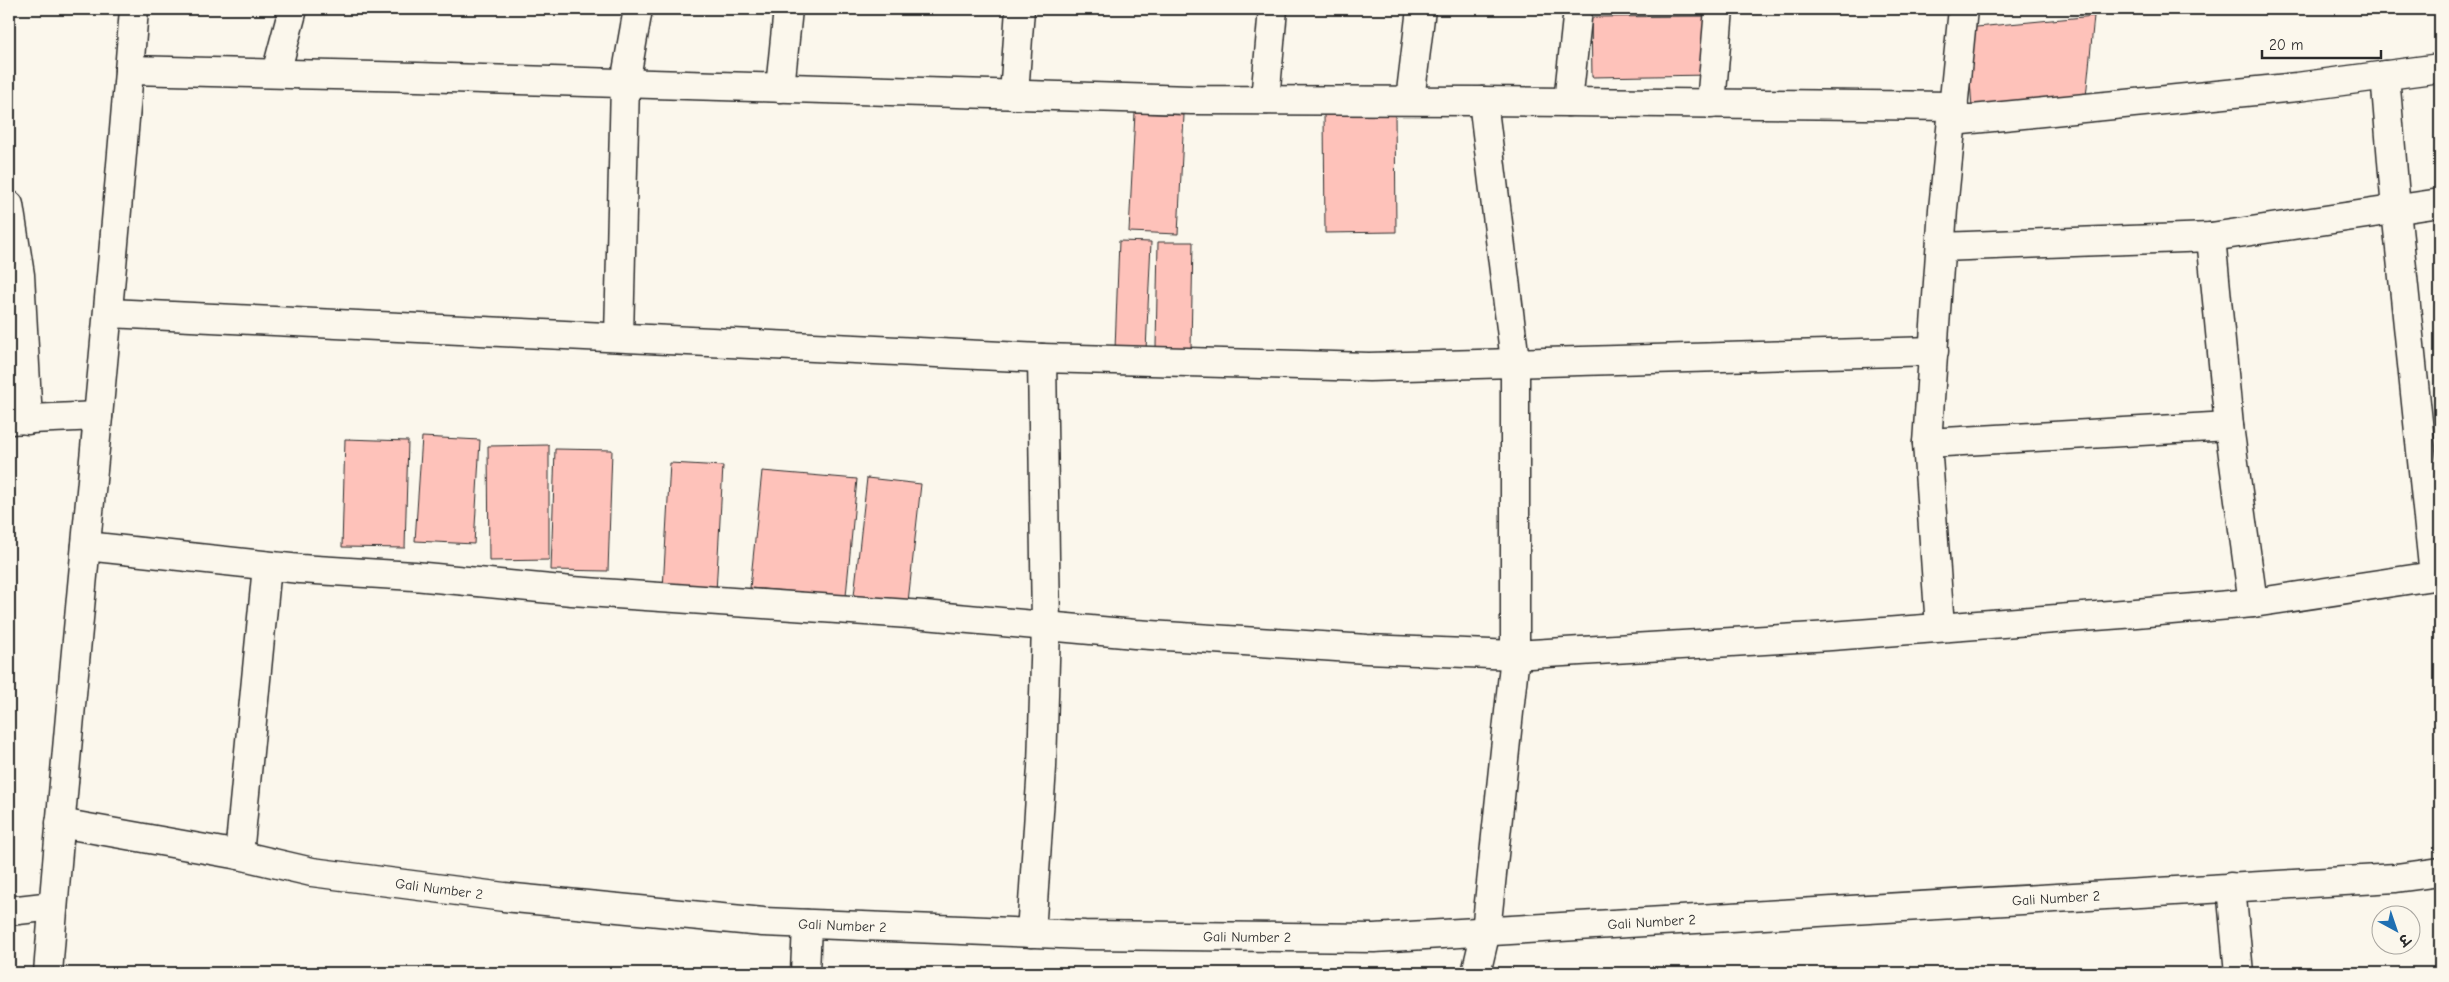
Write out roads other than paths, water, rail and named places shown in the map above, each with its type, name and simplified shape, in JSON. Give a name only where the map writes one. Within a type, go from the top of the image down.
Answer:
[{"type":"street","points":[[48,973],[60,823],[109,314],[134,9]]},
{"type":"street","points":[[276,73],[293,9]]},
{"type":"street","points":[[620,337],[625,83],[638,9]]},
{"type":"street","points":[[780,88],[788,9]]},
{"type":"street","points":[[1014,95],[1020,9]]},
{"type":"street","points":[[1266,100],[1273,9]]},
{"type":"street","points":[[1410,100],[1421,9]]},
{"type":"street","points":[[1568,102],[1578,9]]},
{"type":"street","points":[[1711,104],[1719,9]]},
{"type":"street","points":[[1940,627],[1927,443],[1941,247],[1963,9]]},
{"type":"street","points":[[129,70],[1191,100],[1410,100],[1711,104],[1953,114],[2297,88],[2440,68]]},
{"type":"street","points":[[86,546],[267,566],[414,576],[572,591],[924,615],[1046,626],[1367,649],[1515,655],[1831,636],[2253,603],[2437,576],[2396,210],[2385,75]]},
{"type":"street","points":[[1476,973],[1486,931],[1515,655],[1515,361],[1483,101]]},
{"type":"street","points":[[9,204],[12,242],[20,275],[18,420],[98,416]]},
{"type":"street","points":[[1941,247],[2211,237],[2440,204]]},
{"type":"street","points":[[2211,237],[2229,426],[2253,603]]},
{"type":"street","points":[[109,314],[1042,358],[1369,366],[1515,361],[1632,361],[1934,352]]},
{"type":"street","points":[[1031,933],[1042,767],[1046,626],[1042,358]]},
{"type":"street","points":[[1927,443],[2229,426]]},
{"type":"street","points":[[239,855],[267,566]]},
{"type":"street","name":"Gali Number 2","points":[[60,823],[239,855],[312,872],[495,896],[753,921],[1031,933],[1374,938],[2396,878],[2440,872]]},
{"type":"street","points":[[2231,887],[2239,973]]},
{"type":"street","points":[[9,911],[53,906]]},
{"type":"street","points":[[805,973],[808,924]]}]
